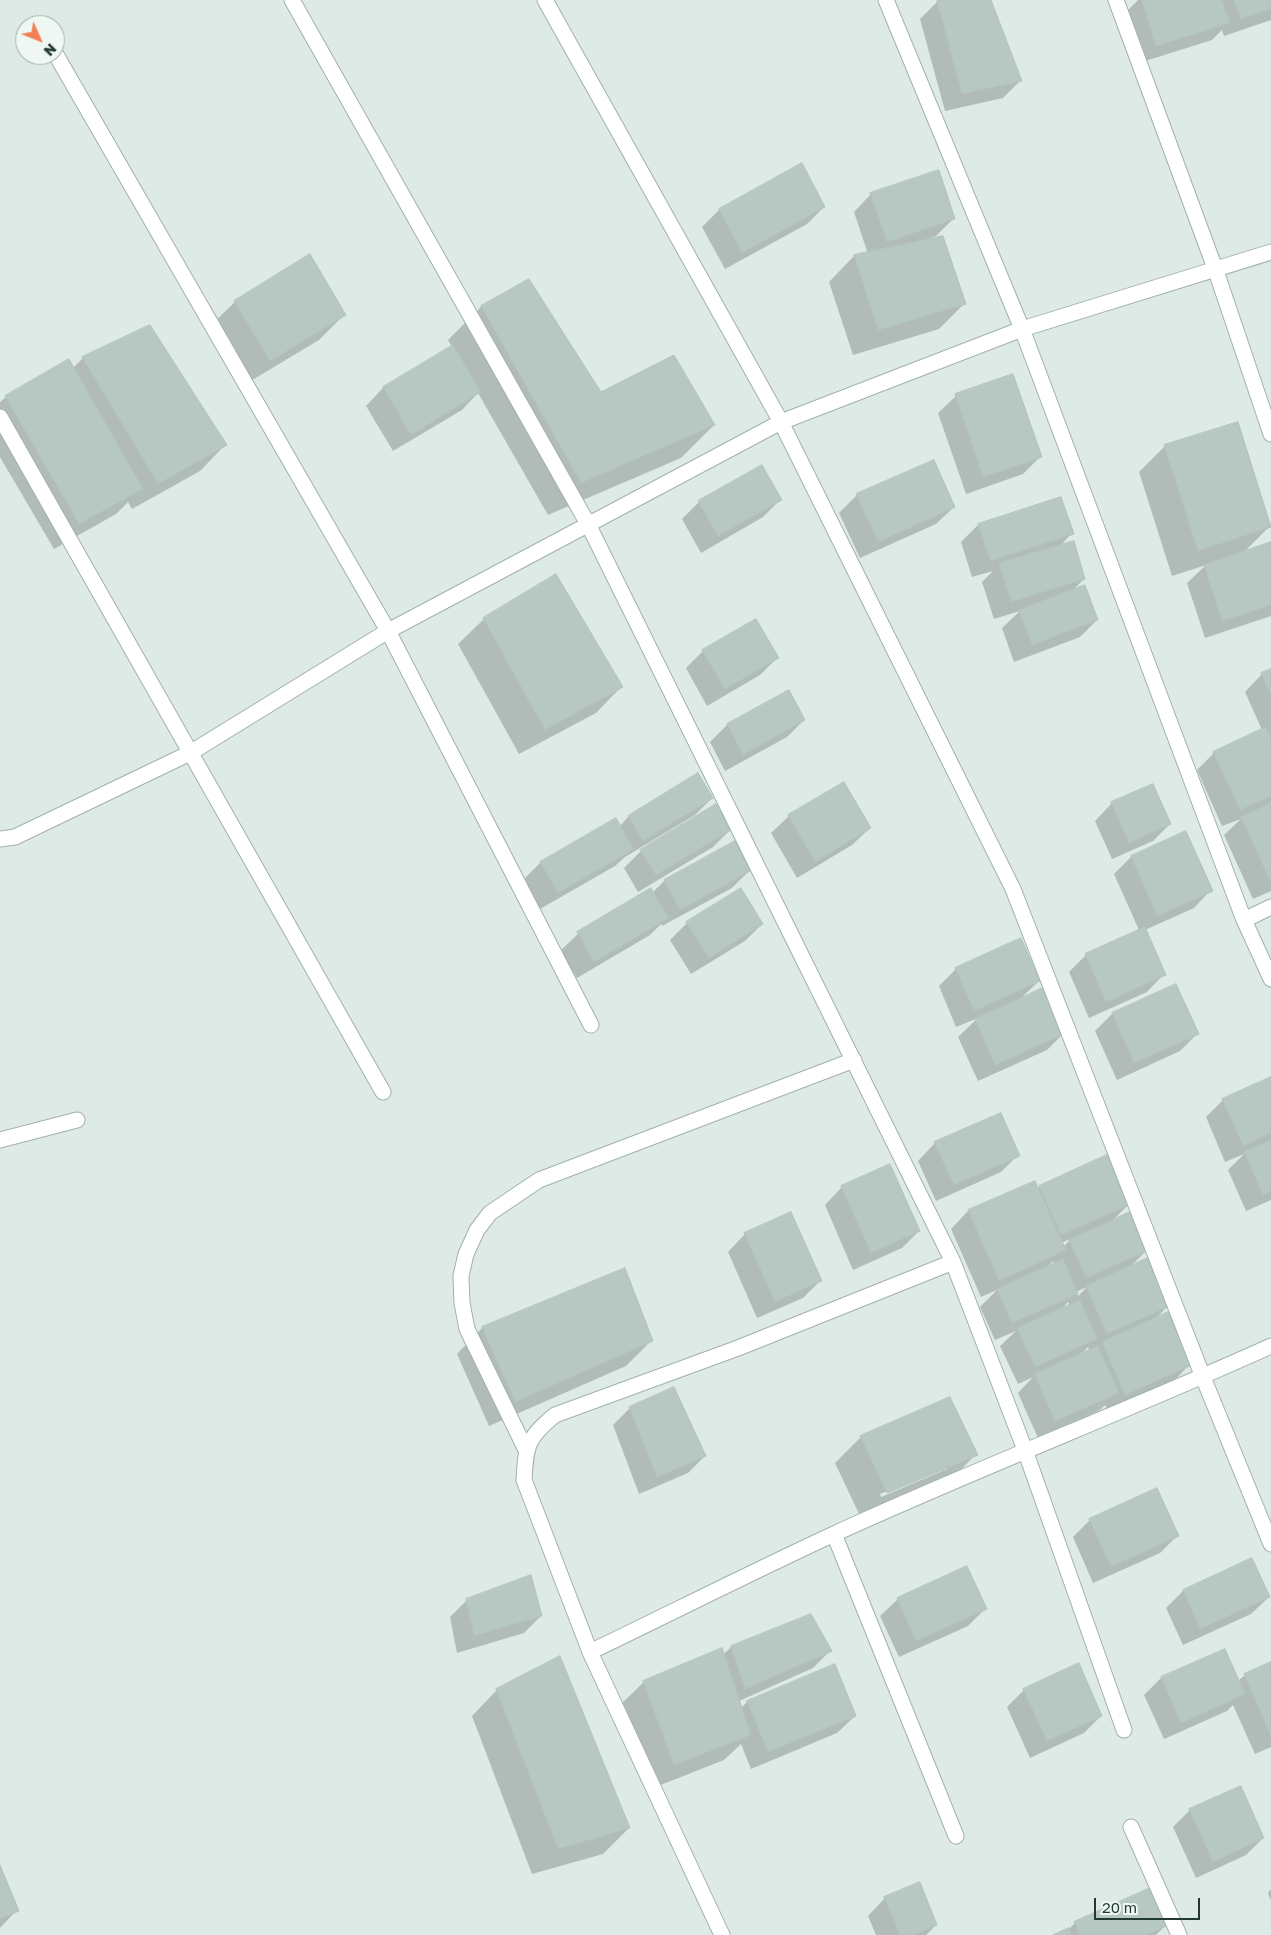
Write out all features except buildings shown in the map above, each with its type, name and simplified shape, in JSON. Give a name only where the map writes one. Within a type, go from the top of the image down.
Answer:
[{"type":"street","points":[[292,0],[588,524],[953,1262],[1025,1450],[1124,1730]]},
{"type":"street","points":[[545,0],[781,422],[1013,889],[1203,1377],[1271,1544]]},
{"type":"street","points":[[886,0],[1022,330],[1244,920],[1271,979]]},
{"type":"street","points":[[1116,0],[1216,271],[1271,434]]},
{"type":"street","points":[[62,65],[388,631],[591,1025]]},
{"type":"street","points":[[0,839],[15,837],[190,753],[388,631],[781,422],[1022,330],[1216,271],[1271,252]]},
{"type":"street","points":[[0,417],[383,1092]]},
{"type":"street","points":[[1244,920],[1271,907]]},
{"type":"street","points":[[526,1450],[467,1329],[462,1303],[461,1276],[466,1254],[477,1230],[490,1213],[538,1180],[854,1060]]},
{"type":"street","points":[[0,1140],[77,1120]]},
{"type":"street","points":[[722,1935],[590,1652],[524,1480],[526,1450],[537,1430],[555,1415],[738,1348],[953,1262]]},
{"type":"street","points":[[590,1652],[834,1534],[1025,1450],[1203,1377],[1271,1346]]},
{"type":"street","points":[[834,1534],[956,1836]]},
{"type":"street","points":[[1131,1827],[1179,1935]]}]
